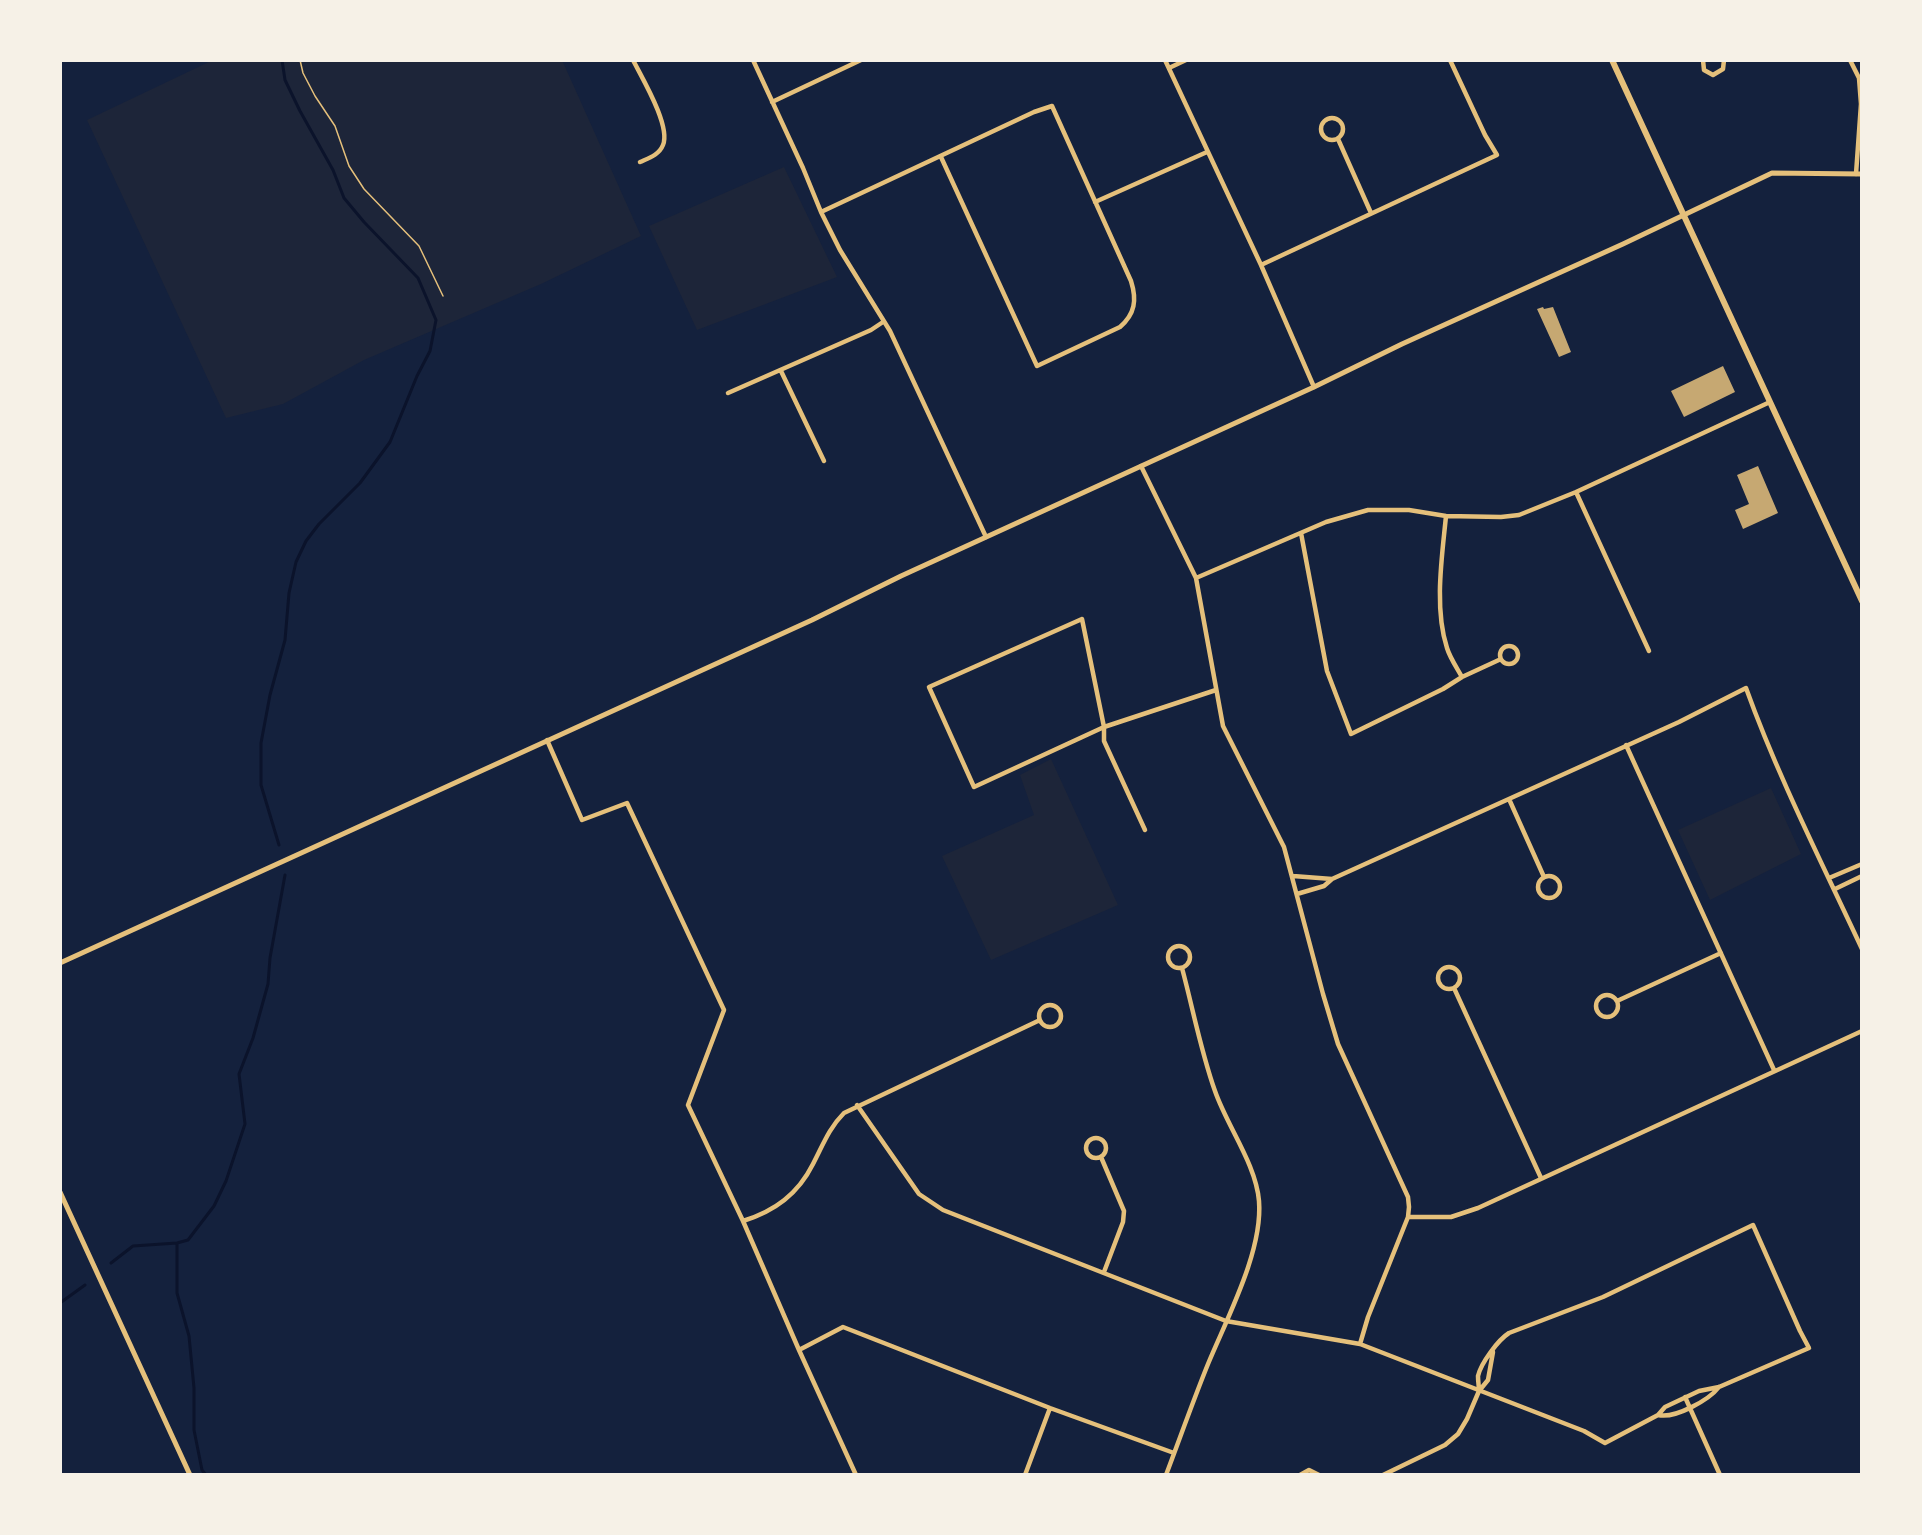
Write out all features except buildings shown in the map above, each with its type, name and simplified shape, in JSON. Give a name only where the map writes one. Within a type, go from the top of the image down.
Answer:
[{"type":"main road","points":[[1612,60],[1862,601]]},
{"type":"street","points":[[633,60],[665,129],[663,145],[658,152],[640,162]]},
{"type":"street","points":[[753,60],[821,212],[840,250],[890,331],[986,537]]},
{"type":"street","points":[[772,102],[861,60]]},
{"type":"street","points":[[1165,60],[1261,265],[1314,387]]},
{"type":"street","points":[[1169,68],[1186,60]]},
{"type":"street","points":[[1261,265],[1497,155],[1485,135],[1450,60]]},
{"type":"street","points":[[1702,60],[1704,70],[1713,75],[1723,69],[1724,60]]},
{"type":"street","points":[[60,963],[812,620],[901,576],[1314,387],[1412,339],[1772,173],[1859,174],[1861,104],[1859,78],[1850,60]]},
{"type":"street","points":[[821,212],[1034,112],[1052,106],[1131,281],[1135,293],[1135,305],[1130,319],[1120,327],[1038,366],[941,157]]},
{"type":"street","points":[[1335,118],[1343,126],[1343,133],[1338,139],[1331,140],[1323,134],[1323,124],[1328,119],[1335,118]]},
{"type":"street","points":[[1338,139],[1371,213]]},
{"type":"street","points":[[1095,202],[1207,152]]},
{"type":"street","points":[[728,393],[871,330],[883,322]]},
{"type":"street","points":[[781,371],[824,461]]},
{"type":"street","points":[[1196,578],[1326,522],[1368,510],[1409,510],[1446,516],[1501,517],[1519,514],[1576,492],[1770,402]]},
{"type":"street","points":[[1141,466],[1196,578],[1223,726],[1284,848],[1338,1044],[1408,1197],[1408,1217],[1368,1317],[1360,1344]]},
{"type":"street","points":[[1576,492],[1649,651]]},
{"type":"street","points":[[1446,516],[1440,582],[1441,606],[1448,650],[1462,677]]},
{"type":"street","points":[[1301,534],[1327,671],[1351,734],[1501,659]]},
{"type":"street","points":[[1145,830],[1104,741],[1104,727],[1082,619],[929,687],[974,787],[1104,727],[1216,690]]},
{"type":"street","points":[[1298,894],[1324,886],[1332,879],[1679,722],[1746,688],[1828,878],[1862,950]]},
{"type":"street","points":[[547,740],[582,820],[627,803],[724,1010],[688,1105],[743,1221],[856,1475]]},
{"type":"street","points":[[1626,745],[1774,1070]]},
{"type":"street","points":[[1509,799],[1544,877]]},
{"type":"street","points":[[1828,878],[1862,864]]},
{"type":"street","points":[[1293,876],[1332,879]]},
{"type":"street","points":[[1834,889],[1862,876]]},
{"type":"street","points":[[1544,877],[1553,877],[1560,884],[1558,893],[1553,898],[1545,898],[1539,894],[1538,882],[1544,877]]},
{"type":"street","points":[[1178,946],[1185,948],[1190,957],[1188,964],[1182,968],[1173,967],[1168,958],[1172,950],[1178,946]]},
{"type":"street","points":[[1617,1001],[1721,953]]},
{"type":"street","points":[[1166,1475],[1252,1252],[1257,1232],[1259,1200],[1252,1174],[1213,1087],[1182,968]]},
{"type":"street","points":[[1453,968],[1458,972],[1459,979],[1454,988],[1444,988],[1439,983],[1438,974],[1443,969],[1453,968]]},
{"type":"street","points":[[1454,988],[1541,1178]]},
{"type":"street","points":[[1603,995],[1613,996],[1617,1001],[1618,1008],[1613,1015],[1604,1016],[1597,1010],[1596,1003],[1603,995]]},
{"type":"street","points":[[1046,1005],[1057,1007],[1061,1013],[1060,1020],[1052,1027],[1044,1025],[1040,1020],[1039,1013],[1046,1005]]},
{"type":"street","points":[[743,1221],[762,1215],[790,1197],[803,1182],[833,1124],[844,1113],[1040,1020]]},
{"type":"street","points":[[1408,1217],[1439,1218],[1462,1214],[1862,1031]]},
{"type":"street","points":[[857,1106],[910,1182],[930,1203],[943,1210],[1226,1321],[1360,1344],[1479,1391],[1584,1431],[1605,1443],[1658,1415],[1665,1407],[1685,1397],[1709,1388],[1719,1387],[1809,1348],[1753,1225],[1603,1297],[1509,1333],[1498,1342],[1493,1352],[1488,1380],[1479,1391],[1467,1419],[1452,1441],[1383,1475]]},
{"type":"street","points":[[1098,1138],[1106,1145],[1106,1152],[1101,1157],[1092,1157],[1087,1153],[1087,1144],[1091,1139],[1098,1138]]},
{"type":"street","points":[[1101,1157],[1124,1211],[1123,1222],[1104,1272]]},
{"type":"street","points":[[60,1192],[190,1475]]},
{"type":"street","points":[[799,1350],[843,1326],[1050,1408],[1174,1453]]},
{"type":"street","points":[[1479,1391],[1478,1376],[1487,1358],[1493,1352]]},
{"type":"street","points":[[1658,1415],[1667,1416],[1690,1407],[1712,1395],[1719,1387]]},
{"type":"street","points":[[1685,1397],[1720,1475]]},
{"type":"street","points":[[1025,1475],[1050,1408]]},
{"type":"street","points":[[1300,1475],[1309,1470],[1318,1475]]},
{"type":"path","points":[[300,60],[303,73],[315,96],[335,126],[349,166],[364,189],[419,246],[443,296]]},
{"type":"shaded area","points":[[213,60],[562,60],[641,236],[541,284],[364,360],[283,404],[226,418],[87,120]]},
{"type":"shaded area","points":[[784,167],[837,277],[697,330],[649,226]]},
{"type":"shaded area","points":[[1051,759],[1118,905],[991,960],[942,856],[1034,815],[1020,775]]},
{"type":"shaded area","points":[[1771,788],[1801,854],[1710,900],[1678,830]]},
{"type":"waterway","points":[[279,845],[261,785],[261,743],[270,695],[285,640],[289,593],[296,562],[306,541],[319,524],[360,483],[390,442],[417,376],[430,351],[436,320],[418,278],[344,198],[333,170],[285,80],[282,60]]},
{"type":"waterway","points":[[111,1263],[133,1246],[188,1240],[214,1206],[226,1181],[245,1124],[239,1074],[253,1038],[268,984],[270,958],[285,875]]},
{"type":"waterway","points":[[177,1243],[177,1293],[189,1336],[194,1388],[194,1430],[202,1470],[206,1475]]},
{"type":"waterway","points":[[60,1303],[85,1285]]}]
